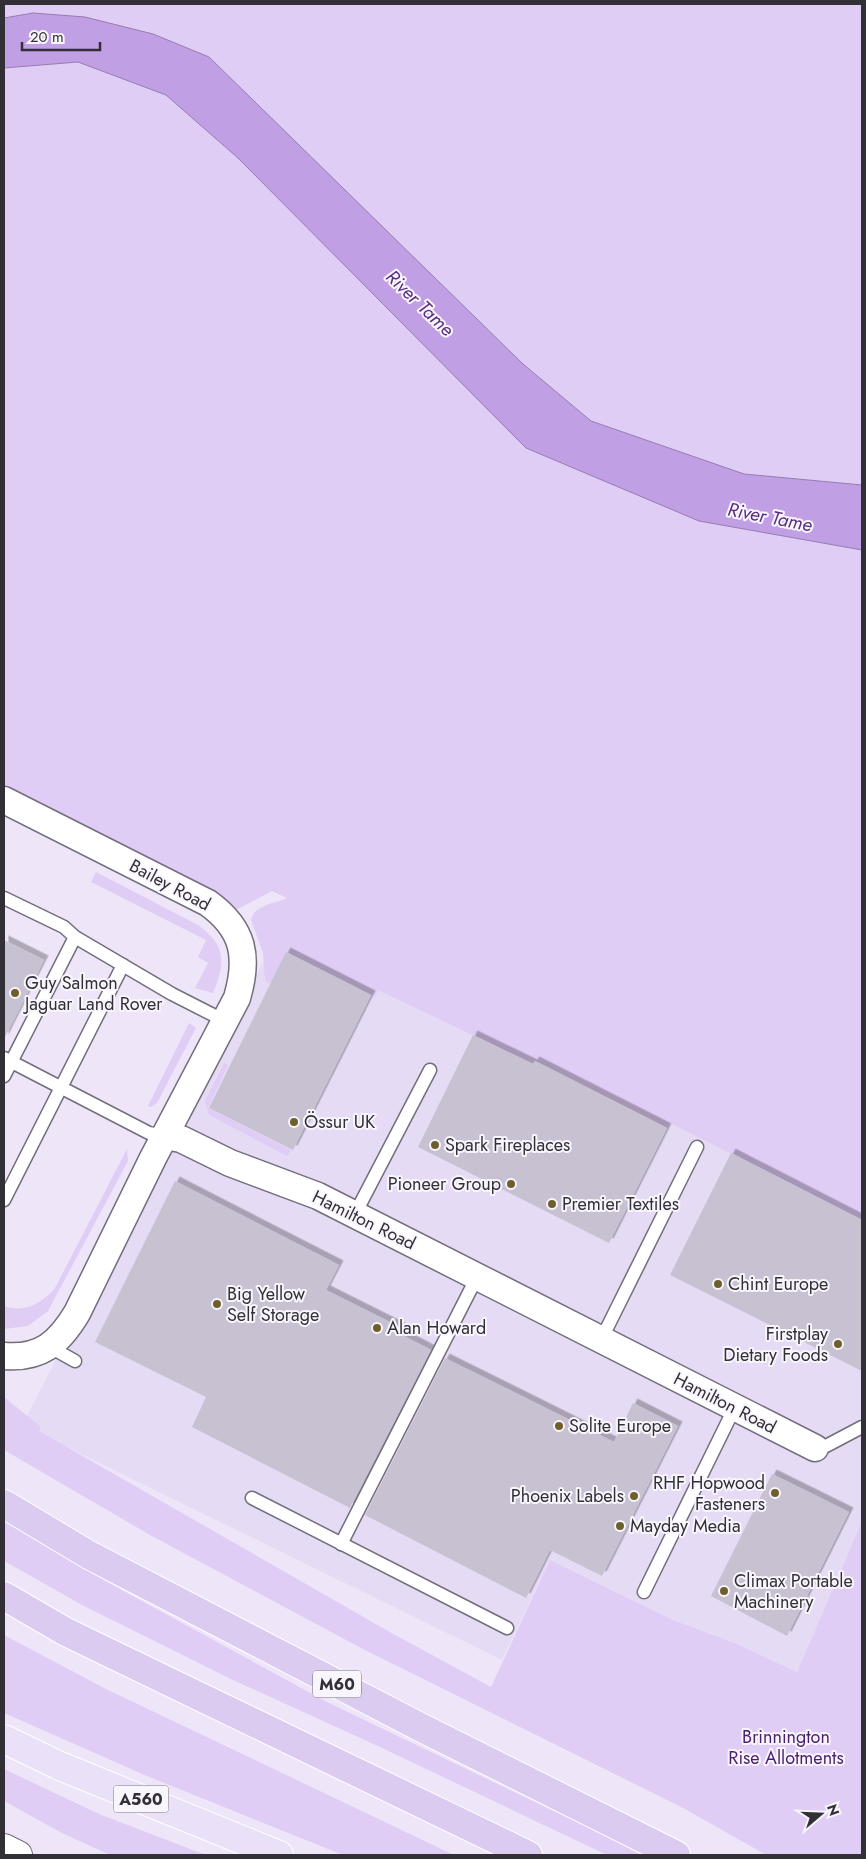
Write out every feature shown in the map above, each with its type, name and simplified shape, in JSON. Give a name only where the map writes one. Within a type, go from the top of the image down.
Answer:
[{"type":"highway","name":"M60","points":[[4,1504],[89,1556],[422,1728],[676,1855]]},
{"type":"highway","points":[[4,1596],[66,1632],[528,1855]]},
{"type":"main road","name":"A560","points":[[4,1739],[60,1766],[279,1855]]},
{"type":"street","name":"Bailey Road","points":[[4,800],[190,893],[218,911],[229,922],[240,942],[244,970],[237,998],[165,1136]]},
{"type":"street","name":"Hamilton Road","points":[[165,1136],[181,1139],[230,1163],[318,1196],[356,1214],[734,1409],[815,1448]]},
{"type":"street","points":[[4,1356],[24,1356],[50,1347],[65,1332],[77,1314],[165,1136]]},
{"type":"street","points":[[4,1848],[18,1855]]},
{"type":"lane","points":[[4,898],[64,928],[75,937],[172,994],[225,1021]]},
{"type":"lane","points":[[4,1076],[7,1060],[75,937]]},
{"type":"lane","points":[[4,1200],[123,965]]},
{"type":"lane","points":[[7,1060],[60,1089],[149,1133],[165,1136]]},
{"type":"lane","points":[[356,1214],[430,1070]]},
{"type":"lane","points":[[601,1340],[697,1147]]},
{"type":"lane","points":[[341,1544],[477,1277]]},
{"type":"lane","points":[[50,1347],[75,1361]]},
{"type":"lane","points":[[644,1592],[734,1409]]},
{"type":"lane","points":[[815,1448],[826,1446],[862,1427]]},
{"type":"lane","points":[[252,1498],[507,1628]]},
{"type":"shaded area","points":[[289,912],[862,1196],[862,1521],[797,1672],[737,1644],[673,1620],[550,1560],[502,1660],[22,1425]]},
{"type":"green space","points":[[4,4],[862,4],[862,485],[744,474],[591,421],[523,364],[209,57],[33,13],[4,18]]},
{"type":"green space","points":[[78,62],[166,95],[238,158],[699,521],[862,550],[862,1220],[670,1123],[667,1128],[535,1061],[533,1064],[378,990],[375,997],[286,952],[271,984],[265,981],[263,953],[251,920],[256,911],[266,905],[287,898],[272,891],[238,909],[234,908],[4,787],[4,68]]},
{"type":"green space","points":[[96,872],[198,925],[207,932],[214,940],[221,955],[220,973],[213,993],[195,988],[208,963],[198,957],[206,940],[91,882]]},
{"type":"green space","points":[[189,1023],[196,1028],[157,1103],[151,1107],[148,1106]]},
{"type":"green space","points":[[224,1063],[228,1065],[208,1108],[291,1150],[287,1156],[209,1115],[205,1101]]},
{"type":"green space","points":[[127,1149],[128,1161],[48,1311],[28,1326],[4,1329],[4,1306],[26,1308],[32,1306],[44,1299],[55,1288]]},
{"type":"green space","name":"Brinnington Rise Allotments","points":[[4,1397],[41,1427],[39,1431],[388,1631],[491,1687],[550,1560],[673,1620],[737,1644],[797,1672],[862,1521],[862,1855],[766,1855],[685,1809],[361,1648],[150,1535],[4,1450]]},
{"type":"green space","points":[[4,1521],[107,1582],[327,1702],[610,1838],[641,1855],[607,1855],[380,1747],[231,1679],[84,1606],[4,1561]]},
{"type":"green space","points":[[4,1635],[106,1689],[454,1855],[343,1855],[147,1776],[4,1713]]},
{"type":"green space","points":[[4,1769],[99,1814],[206,1855],[110,1855],[62,1833],[4,1801]]},
{"type":"water","name":"River Tame","points":[[33,13],[85,17],[153,34],[209,57],[523,364],[591,421],[744,474],[862,485],[862,550],[699,521],[526,448],[238,158],[166,95],[78,62],[4,68],[4,18]]},
{"type":"building","name":"Guy Salmon Jaguar Land Rover","points":[[4,940],[44,960],[4,1039]]},
{"type":"building","points":[[286,952],[371,995],[293,1150],[209,1108]]},
{"type":"building","points":[[473,1035],[533,1064],[535,1061],[667,1128],[609,1243],[418,1147]]},
{"type":"building","points":[[731,1153],[862,1220],[862,1371],[670,1275]]},
{"type":"building","name":"Big Yellow Self Storage","points":[[175,1181],[339,1265],[326,1290],[406,1330],[404,1336],[431,1350],[350,1508],[192,1427],[206,1397],[95,1342]]},
{"type":"building","points":[[445,1358],[614,1442],[633,1403],[678,1426],[602,1576],[550,1550],[526,1598],[365,1515]]},
{"type":"building","points":[[772,1474],[849,1512],[787,1636],[711,1596]]},
{"type":"place","name":"Guy Salmon Jaguar Land Rover","points":[[15,993]]},
{"type":"place","name":"Össur UK","points":[[294,1122]]},
{"type":"place","name":"Spark Fireplaces","points":[[435,1145]]},
{"type":"place","name":"Pioneer Group","points":[[511,1184]]},
{"type":"place","name":"Premier Textiles","points":[[552,1204]]},
{"type":"place","name":"Chint Europe","points":[[718,1284]]},
{"type":"place","name":"Big Yellow Self Storage","points":[[217,1304]]},
{"type":"place","name":"Alan Howard","points":[[377,1328]]},
{"type":"place","name":"Firstplay Dietary Foods","points":[[838,1344]]},
{"type":"place","name":"Solite Europe","points":[[559,1426]]},
{"type":"place","name":"RHF Hopwood Fasteners","points":[[775,1493]]},
{"type":"place","name":"Phoenix Labels","points":[[634,1496]]},
{"type":"place","name":"Mayday Media","points":[[620,1526]]},
{"type":"place","name":"Climax Portable Machinery","points":[[724,1591]]}]
